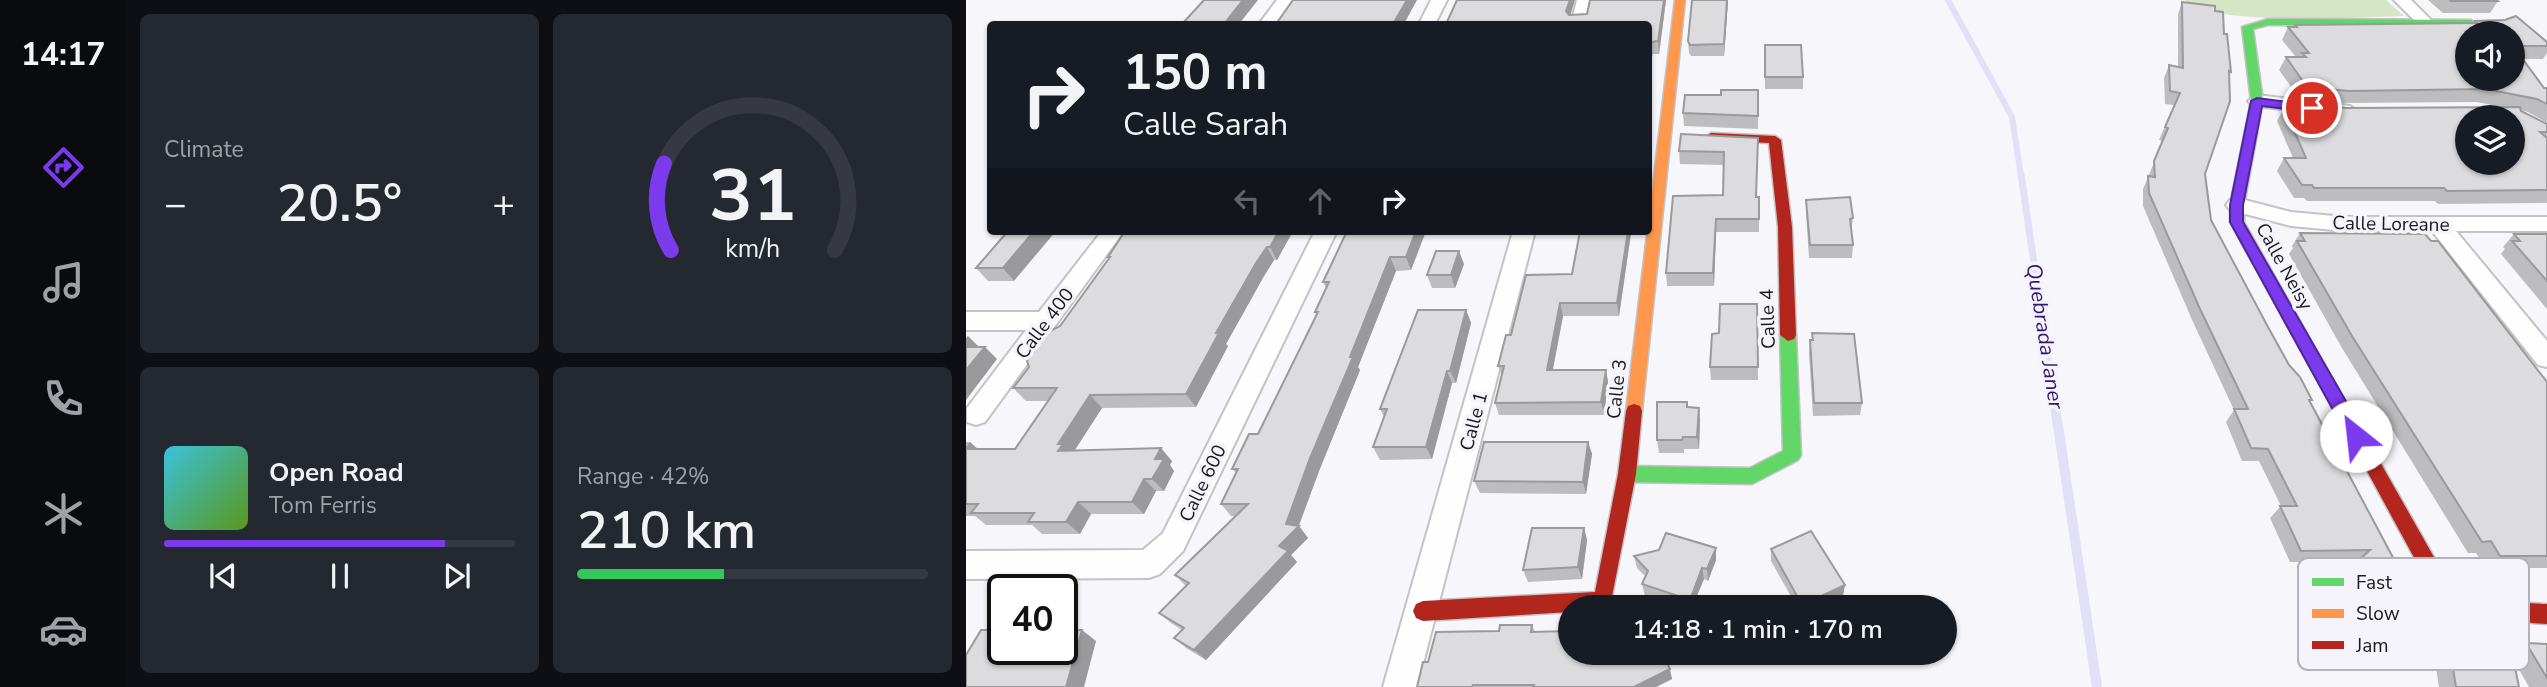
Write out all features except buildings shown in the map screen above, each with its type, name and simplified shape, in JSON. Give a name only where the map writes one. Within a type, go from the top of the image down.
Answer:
[{"type":"street","points":[[1269,21],[1285,0]]},
{"type":"street","points":[[1428,21],[1439,0]]},
{"type":"street","points":[[1580,21],[1585,0]]},
{"type":"street","name":"Calle 3","points":[[1423,611],[1603,601],[1627,474],[1671,135],[1680,0]]},
{"type":"street","points":[[2402,0],[2427,24]]},
{"type":"street","name":"Calle Neisy","points":[[2424,558],[2236,222],[2236,205],[2257,101],[2247,27],[2268,22],[2455,23]]},
{"type":"street","points":[[2257,101],[2339,112],[2365,112]]},
{"type":"street","name":"Calle 4","points":[[1627,474],[1752,476],[1792,455],[1785,227],[1775,140],[1671,135]]},
{"type":"street","name":"Calle Loreane","points":[[2236,205],[2291,219],[2345,224],[2547,224]]},
{"type":"street","points":[[2438,224],[2547,358]]},
{"type":"street","name":"Calle 400","points":[[976,415],[1110,235]]},
{"type":"street","name":"Calle 600","points":[[966,565],[1149,564],[1173,542],[1324,235]]},
{"type":"street","name":"Calle 1","points":[[1400,687],[1423,611],[1523,235]]},
{"type":"street","points":[[966,321],[1045,321]]},
{"type":"street","name":"Calle Neisy","points":[[2529,614],[2547,614]]},
{"type":"green space","points":[[2185,0],[2386,0],[2404,16],[2254,17],[2224,14],[2200,8]]},
{"type":"waterway","name":"Quebrada Janer","points":[[1948,0],[2012,117],[2021,176]]},
{"type":"waterway","name":"Quebrada Janer","points":[[2021,174],[2054,401]]},
{"type":"waterway","name":"Quebrada Janer","points":[[2054,399],[2097,687]]},
{"type":"traffic: fast","points":[[2327,383],[2237,222],[2237,205],[2257,101],[2247,27],[2268,22],[2455,23]]},
{"type":"traffic: fast","points":[[1627,474],[1752,476],[1792,455],[1788,335]]},
{"type":"traffic: slow","points":[[1634,411],[1680,0]]},
{"type":"traffic: jam","points":[[1711,137],[1775,140],[1785,227],[1788,335]]},
{"type":"traffic: jam","points":[[2327,383],[2424,558]]},
{"type":"traffic: jam","points":[[1423,611],[1603,601],[1627,474],[1634,411]]},
{"type":"traffic: jam","points":[[2529,613],[2547,614]]},
{"type":"route","points":[[2312,108],[2257,101],[2236,205],[2236,222],[2356,436]]}]
